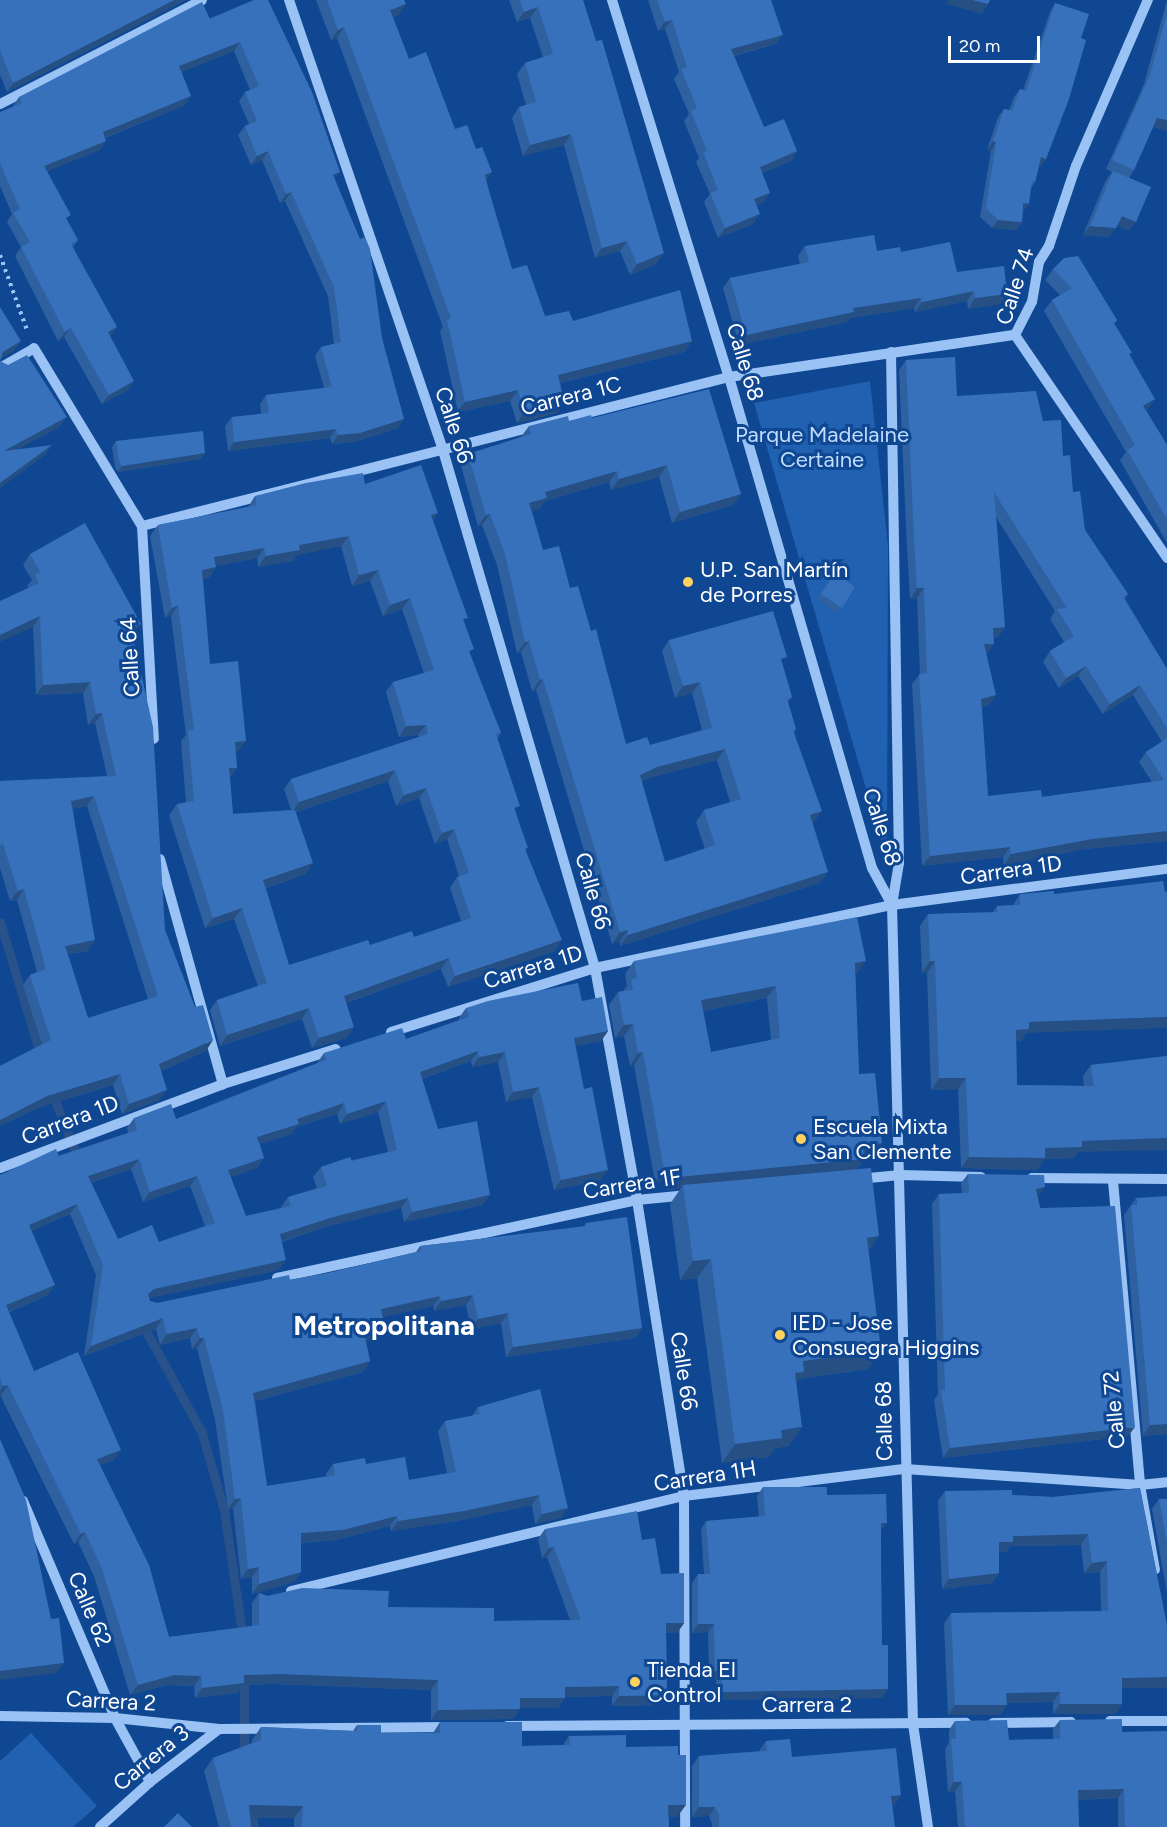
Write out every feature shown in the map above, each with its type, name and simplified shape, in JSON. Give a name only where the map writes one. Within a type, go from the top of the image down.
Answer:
[{"type":"street","points":[[0,104],[202,0]]},
{"type":"street","name":"Calle 66","points":[[289,0],[442,447],[595,968],[637,1200],[684,1496],[686,1827]]},
{"type":"street","name":"Calle 68","points":[[612,0],[729,377],[872,868],[892,905]]},
{"type":"street","name":"Calle 74","points":[[1148,0],[1076,166],[1049,246],[1039,262],[1032,302],[1015,335],[1167,558]]},
{"type":"street","name":"Carrera 1C","points":[[142,526],[442,447],[729,377],[1015,335]]},
{"type":"street","points":[[0,368],[34,348]]},
{"type":"street","name":"Calle 64","points":[[34,348],[142,526],[154,750]]},
{"type":"street","name":"Calle 68","points":[[891,352],[899,863],[892,905],[905,1469],[913,1724],[928,1827]]},
{"type":"street","points":[[160,844],[161,868],[223,1084]]},
{"type":"street","name":"Carrera 1D","points":[[381,1035],[595,968],[892,905],[1167,869]]},
{"type":"street","name":"Carrera 1D","points":[[0,1168],[223,1084],[347,1045]]},
{"type":"street","points":[[840,1180],[900,1175],[995,1177]]},
{"type":"street","points":[[1018,1178],[1167,1179]]},
{"type":"street","name":"Calle 72","points":[[1113,1180],[1140,1485],[1157,1577]]},
{"type":"street","name":"Carrera 1F","points":[[264,1281],[637,1200],[697,1194]]},
{"type":"street","name":"Carrera 1H","points":[[281,1593],[684,1496],[905,1469],[1140,1485],[1167,1482]]},
{"type":"street","name":"Calle 62","points":[[19,1492],[115,1718],[150,1782]]},
{"type":"street","name":"Carrera 2","points":[[0,1716],[115,1718],[225,1728],[463,1726]]},
{"type":"street","name":"Carrera 2","points":[[499,1726],[1167,1721]]},
{"type":"street","name":"Carrera 3","points":[[100,1827],[150,1782],[225,1728]]},
{"type":"path","points":[[0,255],[34,348]]},
{"type":"green space","name":"Parque Madelaine Certaine","points":[[870,381],[888,546],[887,861],[754,403]]},
{"type":"green space","points":[[31,1733],[97,1806],[73,1827],[0,1827],[0,1761]]},
{"type":"building","points":[[0,0],[174,0],[13,83],[0,50]]},
{"type":"building","points":[[254,0],[268,0],[312,92],[340,172],[333,175],[360,239],[365,237],[370,249],[382,338],[404,419],[360,433],[338,435],[336,429],[234,442],[232,417],[269,413],[266,395],[332,387],[321,347],[341,342],[334,287],[291,192],[286,194],[268,151],[257,156],[245,126],[257,121],[245,92],[259,86],[240,42],[179,66],[191,96],[103,132],[106,141],[44,166],[71,215],[66,218],[78,240],[71,244],[117,327],[108,332],[134,381],[109,395],[71,328],[65,332],[21,247],[30,242],[13,213],[20,209],[0,163],[0,112],[22,103],[19,97],[202,2],[210,19]]},
{"type":"building","points":[[327,0],[404,0],[406,4],[390,10],[409,59],[426,52],[455,129],[467,125],[476,149],[482,147],[492,172],[485,175],[489,192],[512,269],[527,265],[545,316],[569,311],[573,321],[680,290],[692,341],[558,375],[564,402],[524,412],[518,390],[465,402],[447,320],[451,318],[344,27],[338,30]]},
{"type":"building","points":[[520,0],[583,0],[596,41],[602,40],[664,253],[637,264],[627,241],[602,248],[571,134],[530,145],[519,107],[536,102],[525,63],[553,54],[538,7],[524,12]]},
{"type":"building","points":[[657,0],[771,0],[783,35],[731,49],[764,127],[784,119],[797,151],[760,167],[770,193],[754,199],[760,214],[725,228],[710,193],[718,190],[703,152],[707,151],[691,111],[697,108],[681,69],[687,67],[672,20],[665,22]]},
{"type":"building","points":[[972,0],[990,0],[988,4]]},
{"type":"building","points":[[1055,3],[1089,14],[1081,38],[1086,40],[1069,99],[1046,159],[1041,157],[1035,182],[1032,181],[1029,204],[1023,203],[1022,222],[998,220],[986,208],[996,142],[993,141],[1004,109],[1012,111],[1020,89],[1026,91]]},
{"type":"building","points":[[1167,13],[1167,120],[1157,118],[1134,170],[1112,160],[1150,75]]},
{"type":"building","points":[[1113,171],[1151,187],[1136,222],[1122,216],[1116,228],[1090,226]]},
{"type":"building","points":[[874,235],[877,251],[900,247],[901,252],[950,242],[957,272],[1004,266],[1007,294],[975,298],[974,291],[922,302],[921,298],[853,308],[854,312],[746,335],[730,278],[809,262],[805,246]]},
{"type":"building","points":[[1078,256],[1117,320],[1114,323],[1155,399],[1143,406],[1167,445],[1167,519],[1127,450],[1135,445],[1052,300],[1072,288],[1053,269],[1064,258]]},
{"type":"building","points":[[0,307],[21,341],[3,352],[0,361]]},
{"type":"building","points":[[27,355],[67,417],[4,451],[52,445],[0,483],[0,361],[8,365]]},
{"type":"building","points":[[955,357],[957,396],[1036,391],[1043,421],[1061,420],[1063,456],[1070,455],[1073,492],[1080,491],[1085,530],[1128,594],[1123,597],[1167,669],[1167,728],[1140,685],[1110,704],[1086,666],[1066,678],[1050,651],[1074,636],[1057,609],[1067,608],[994,492],[1005,627],[993,628],[994,644],[984,644],[996,695],[981,699],[988,796],[1041,790],[1042,797],[1164,780],[1146,752],[1167,738],[1167,831],[1092,839],[1011,854],[1010,847],[930,856],[919,674],[927,673],[924,588],[917,588],[906,360]]},
{"type":"building","points":[[709,389],[741,494],[680,512],[667,465],[619,479],[617,471],[545,492],[547,498],[529,503],[543,550],[559,546],[570,588],[578,586],[591,631],[596,629],[626,744],[647,737],[650,745],[712,728],[700,682],[683,686],[669,640],[773,611],[787,657],[781,659],[792,697],[787,699],[796,729],[793,730],[822,811],[810,815],[828,872],[628,935],[628,930],[620,932],[543,679],[540,680],[529,641],[525,642],[505,554],[490,514],[486,515],[468,454],[531,434],[529,426],[568,416],[569,421],[591,415],[592,418]],"holes":[[[725,749],[741,799],[704,810],[715,845],[665,862],[640,775],[657,767]]]},
{"type":"building","points":[[203,431],[205,453],[122,466],[119,461],[116,441]]},
{"type":"building","points":[[421,465],[438,513],[431,515],[468,618],[463,619],[474,649],[469,651],[501,733],[496,734],[520,806],[514,808],[528,848],[525,849],[562,940],[455,976],[449,958],[344,996],[354,1027],[319,1038],[309,1008],[227,1035],[217,1000],[267,983],[242,908],[213,918],[177,804],[194,801],[188,731],[194,729],[178,605],[172,608],[158,525],[257,505],[255,496],[306,483],[363,473],[365,484]],"holes":[[[349,536],[359,575],[378,570],[390,605],[410,598],[434,670],[393,682],[406,726],[426,725],[428,734],[291,779],[299,802],[395,770],[404,795],[426,788],[442,833],[454,829],[469,873],[457,877],[471,918],[414,937],[412,931],[370,945],[368,940],[289,965],[263,880],[313,863],[295,810],[233,814],[229,768],[237,768],[235,742],[246,741],[238,661],[210,664],[202,570],[216,567],[214,557],[264,548],[266,556],[300,550],[299,545]]]},
{"type":"building","points":[[85,523],[141,624],[131,628],[153,727],[165,930],[195,1007],[203,1005],[213,1040],[159,1064],[167,1090],[129,1104],[120,1074],[47,1096],[0,1120],[0,1066],[51,1040],[30,975],[46,969],[24,889],[18,891],[3,844],[0,845],[0,781],[116,776],[102,713],[96,714],[90,682],[43,685],[40,616],[0,635],[0,601],[39,583],[35,575],[40,572],[30,554]],"holes":[[[94,796],[158,996],[88,1018],[65,946],[95,940],[71,801]]]},
{"type":"building","points":[[835,573],[855,587],[842,608],[821,594]]},
{"type":"building","points":[[1163,881],[1165,892],[1167,891],[1167,1017],[1029,1022],[1029,1029],[1016,1030],[1017,1085],[1094,1086],[1091,1065],[1167,1056],[1167,1138],[1082,1141],[1082,1147],[1045,1148],[1045,1158],[969,1157],[966,1078],[939,1078],[935,961],[930,961],[928,914],[997,912],[997,906],[1020,905],[1020,894],[1054,891],[1054,894]]},
{"type":"building","points":[[857,917],[866,961],[855,963],[859,1074],[875,1073],[882,1143],[863,1145],[864,1159],[677,1177],[676,1168],[664,1170],[643,1052],[638,1053],[633,1024],[624,1025],[618,992],[633,990],[631,980],[637,978],[634,961]],"holes":[[[776,986],[780,1038],[711,1052],[701,1000]]]},
{"type":"building","points":[[578,983],[582,1001],[602,997],[608,1031],[574,1038],[584,1089],[592,1087],[608,1170],[561,1180],[539,1087],[513,1092],[505,1052],[479,1057],[478,1051],[420,1072],[438,1129],[477,1121],[490,1195],[412,1212],[408,1198],[333,1217],[280,1234],[286,1260],[154,1289],[148,1294],[150,1301],[157,1303],[289,1275],[290,1280],[328,1273],[421,1251],[420,1246],[586,1226],[586,1223],[627,1217],[642,1328],[513,1347],[508,1313],[478,1319],[473,1295],[441,1301],[440,1296],[381,1309],[385,1329],[364,1333],[370,1361],[253,1393],[267,1486],[335,1475],[333,1464],[365,1458],[366,1464],[405,1457],[409,1480],[456,1472],[445,1421],[480,1414],[478,1407],[540,1389],[568,1508],[542,1514],[539,1495],[464,1511],[398,1521],[397,1516],[343,1530],[301,1533],[301,1572],[259,1584],[259,1567],[248,1569],[241,1498],[235,1499],[223,1410],[204,1338],[200,1338],[197,1328],[167,1334],[163,1318],[91,1346],[103,1265],[77,1204],[29,1225],[55,1285],[6,1305],[34,1371],[78,1352],[121,1450],[97,1459],[149,1565],[169,1637],[259,1625],[259,1593],[267,1596],[302,1588],[389,1591],[388,1607],[494,1608],[494,1621],[581,1620],[554,1547],[549,1548],[545,1529],[637,1511],[642,1540],[655,1538],[661,1574],[684,1573],[684,1623],[666,1623],[667,1695],[619,1696],[619,1686],[565,1687],[565,1698],[520,1698],[520,1709],[438,1710],[438,1680],[280,1674],[244,1675],[244,1683],[202,1688],[201,1676],[174,1675],[138,1685],[101,1566],[85,1532],[81,1534],[8,1385],[3,1386],[0,1378],[0,1175],[56,1149],[59,1156],[137,1130],[134,1118],[171,1104],[176,1119],[326,1060],[324,1053],[402,1028],[406,1039],[469,1017],[466,1008],[488,1001]],"holes":[[[386,1101],[397,1150],[352,1161],[350,1157],[321,1167],[327,1186],[288,1197],[291,1206],[246,1216],[228,1170],[264,1158],[257,1137],[299,1124],[297,1119],[344,1103],[347,1114]],[[139,1159],[150,1192],[197,1176],[215,1223],[159,1242],[152,1225],[118,1239],[88,1176]]]},
{"type":"building","points":[[871,1168],[879,1236],[867,1238],[881,1350],[803,1361],[804,1372],[795,1373],[802,1427],[781,1430],[782,1438],[735,1444],[711,1259],[693,1261],[683,1185]]},
{"type":"building","points":[[968,1174],[1044,1175],[1045,1187],[1036,1189],[1040,1208],[1115,1206],[1135,1427],[950,1448],[941,1390],[945,1390],[939,1194],[969,1193]]},
{"type":"building","points":[[1167,1196],[1167,1424],[1150,1425],[1131,1205],[1137,1205],[1136,1198]]},
{"type":"building","points":[[0,1439],[26,1500],[51,1619],[59,1618],[64,1663],[0,1671]]},
{"type":"building","points":[[763,1487],[827,1487],[827,1495],[886,1494],[887,1523],[881,1523],[881,1571],[882,1645],[888,1645],[888,1689],[722,1692],[722,1671],[715,1671],[714,1624],[698,1624],[698,1574],[710,1574],[706,1521],[765,1516]]},
{"type":"building","points":[[1140,1488],[1167,1626],[1167,1677],[1122,1678],[1122,1704],[1060,1704],[1060,1692],[1006,1693],[1007,1705],[955,1705],[951,1613],[1108,1611],[1107,1561],[1092,1563],[1088,1534],[1013,1536],[1013,1542],[999,1542],[999,1573],[949,1579],[945,1491],[1012,1490],[1012,1495],[1053,1497]]},
{"type":"building","points":[[1159,1499],[1167,1499],[1167,1543]]},
{"type":"building","points":[[1122,1719],[1122,1732],[1167,1731],[1167,1827],[1125,1827],[1124,1789],[1078,1790],[1079,1827],[965,1827],[962,1782],[954,1782],[951,1739],[956,1739],[955,1721],[1007,1720],[1009,1740],[1060,1739],[1060,1720]]},
{"type":"building","points":[[440,1722],[522,1722],[522,1746],[570,1745],[569,1736],[626,1735],[626,1747],[678,1746],[678,1755],[686,1755],[686,1805],[668,1805],[669,1827],[302,1827],[303,1806],[249,1805],[251,1827],[231,1827],[213,1758],[261,1740],[261,1727],[357,1731],[357,1725],[381,1725],[381,1733],[440,1733]]},
{"type":"building","points":[[790,1739],[792,1757],[896,1748],[901,1795],[891,1796],[895,1827],[719,1827],[719,1815],[715,1807],[699,1807],[699,1756],[767,1751],[766,1741]]},
{"type":"building","points":[[178,1813],[192,1827],[164,1827]]},
{"type":"waterway","points":[[0,922],[41,1057]]},
{"type":"waterway","points":[[51,1091],[79,1161]]},
{"type":"waterway","points":[[141,1322],[202,1433],[224,1510],[243,1639]]},
{"type":"waterway","points":[[244,1674],[244,1756]]},
{"type":"waterway","points":[[250,1806],[254,1827]]},
{"type":"place","name":"U.P. San Martín de Porres","points":[[688,582]]},
{"type":"place","name":"Escuela Mixta San Clemente","points":[[801,1139]]},
{"type":"place","name":"IED - Jose Consuegra Higgins","points":[[780,1335]]},
{"type":"place","name":"Tienda El Control","points":[[635,1682]]},
{"type":"district","name":"Metropolitana","points":[[384,1325]]}]
